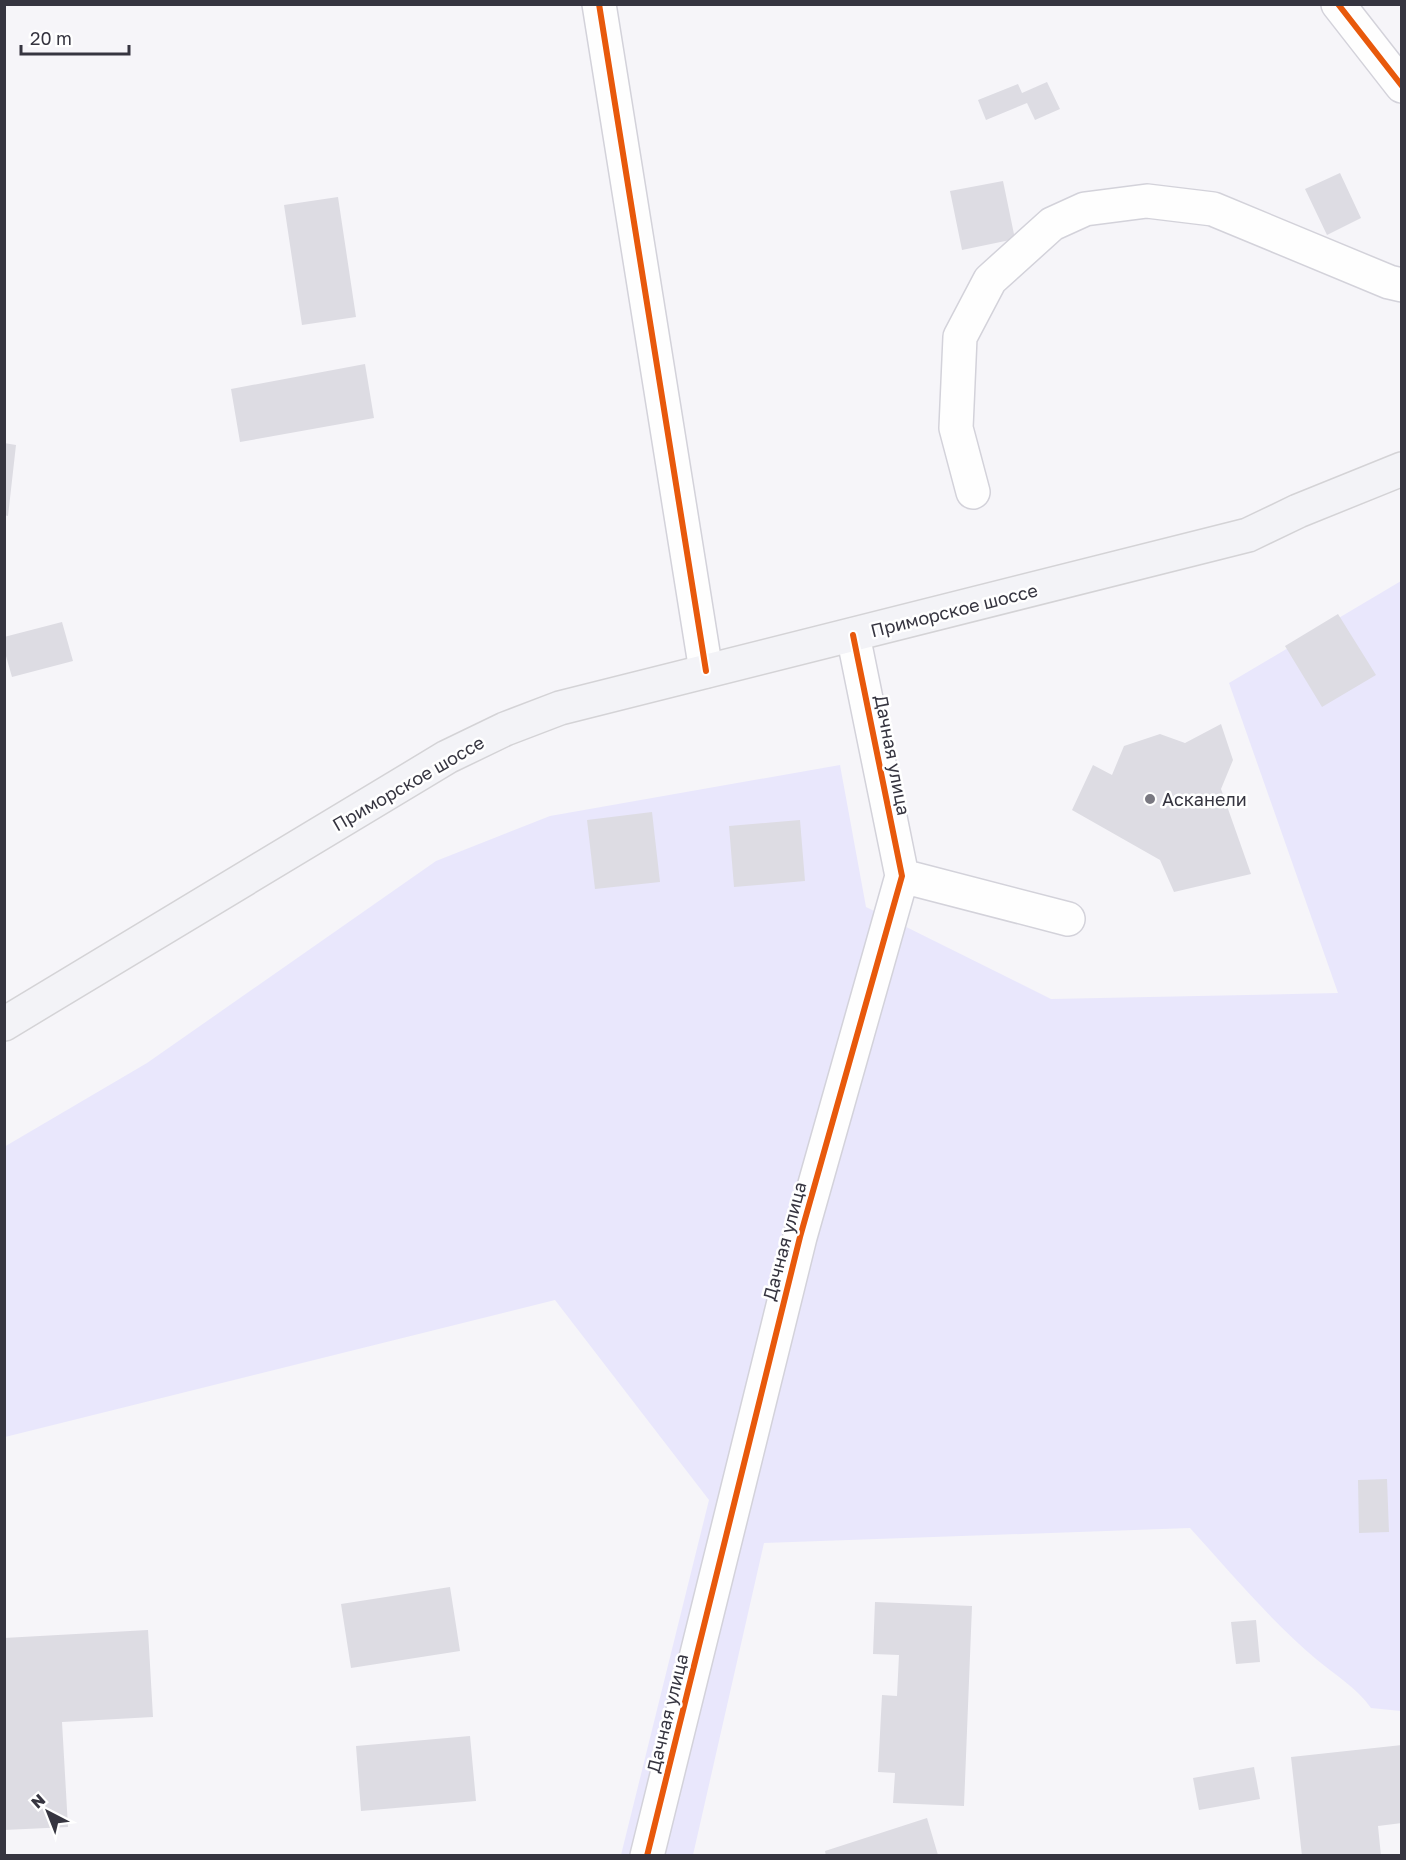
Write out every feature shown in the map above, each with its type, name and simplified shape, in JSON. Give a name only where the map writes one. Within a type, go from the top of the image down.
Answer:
[{"type":"main road","name":"Приморское шоссе","points":[[4,1024],[447,757],[505,729],[560,708],[1248,535],[1298,511],[1401,469]]},
{"type":"street","points":[[599,4],[706,671]]},
{"type":"street","points":[[1338,4],[1401,86]]},
{"type":"street","points":[[973,492],[956,428],[960,337],[990,280],[1052,224],[1085,209],[1147,201],[1213,209],[1401,285]]},
{"type":"street","name":"Дачная улица","points":[[647,1856],[800,1237],[902,876],[853,635]]},
{"type":"street","points":[[902,876],[1068,919]]},
{"type":"shaded area","points":[[1401,581],[1401,1711],[1371,1708],[1352,1687],[1316,1659],[1283,1628],[1190,1528],[764,1543],[693,1855],[621,1855],[709,1500],[555,1300],[5,1437],[4,1147],[147,1063],[436,861],[550,816],[840,765],[866,907],[1051,999],[1338,993],[1229,683]]},
{"type":"building","points":[[1047,82],[1060,109],[1035,120],[1027,103],[986,120],[978,100],[1018,84],[1022,93]]},
{"type":"building","points":[[1340,173],[1361,218],[1327,235],[1305,189]]},
{"type":"building","points":[[1003,181],[1015,239],[962,250],[950,191]]},
{"type":"building","points":[[338,197],[356,317],[302,325],[284,205]]},
{"type":"building","points":[[365,364],[374,418],[240,442],[231,389]]},
{"type":"building","points":[[4,443],[16,445],[8,516],[4,515]]},
{"type":"building","points":[[1338,614],[1376,675],[1322,707],[1285,646]]},
{"type":"building","points":[[62,622],[73,661],[12,677],[4,649],[4,637]]},
{"type":"building","name":"Асканели","points":[[1221,724],[1233,760],[1221,789],[1251,874],[1174,892],[1160,860],[1072,810],[1093,765],[1112,775],[1124,746],[1160,734],[1185,743]]},
{"type":"building","points":[[652,812],[660,882],[595,889],[587,820]]},
{"type":"building","points":[[800,820],[805,881],[734,887],[729,826]]},
{"type":"building","points":[[1387,1479],[1389,1532],[1359,1533],[1358,1480]]},
{"type":"building","points":[[450,1587],[460,1651],[351,1668],[341,1604]]},
{"type":"building","points":[[875,1602],[972,1606],[964,1806],[893,1803],[895,1773],[878,1772],[882,1695],[897,1696],[899,1655],[873,1654]]},
{"type":"building","points":[[1256,1620],[1260,1662],[1236,1664],[1231,1622]]},
{"type":"building","points":[[148,1630],[153,1717],[62,1722],[68,1827],[4,1830],[4,1638]]},
{"type":"building","points":[[470,1736],[476,1801],[361,1811],[356,1746]]},
{"type":"building","points":[[1402,1745],[1402,1823],[1378,1826],[1381,1856],[1302,1856],[1291,1757]]},
{"type":"building","points":[[1254,1767],[1260,1799],[1199,1810],[1193,1778]]},
{"type":"building","points":[[927,1818],[938,1855],[826,1856],[825,1851]]},
{"type":"cycle path","points":[[599,4],[706,671]]},
{"type":"cycle path","points":[[1338,4],[1402,86]]},
{"type":"cycle path","points":[[647,1856],[800,1237],[902,876],[853,635]]},
{"type":"place","name":"Асканели","points":[[1150,799]]}]
